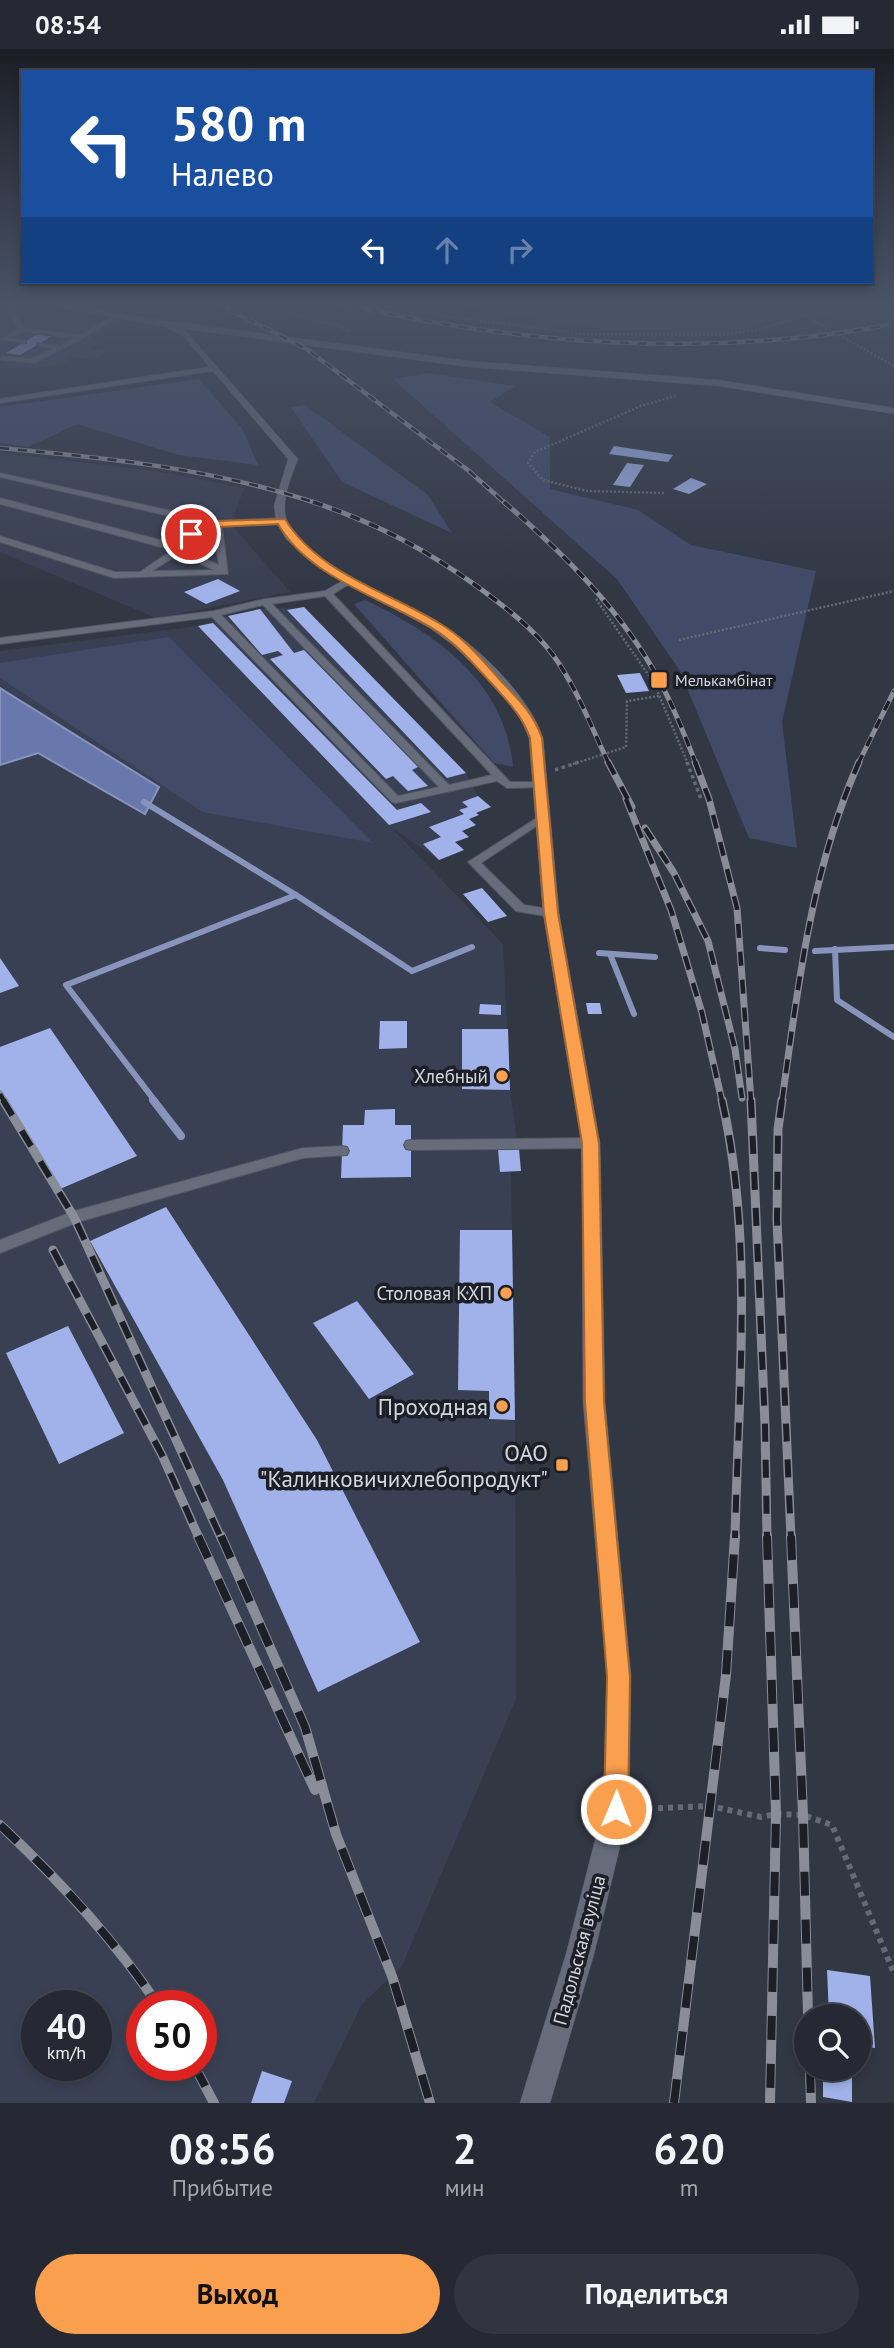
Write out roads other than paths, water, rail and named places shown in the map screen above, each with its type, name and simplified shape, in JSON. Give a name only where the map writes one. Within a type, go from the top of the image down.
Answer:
[{"type":"main road","points":[[248,398],[293,459],[279,503],[281,521]]},
{"type":"main road","points":[[812,398],[894,411]]},
{"type":"main road","name":"Падольская вуліца","points":[[281,521],[290,536],[303,548],[349,581],[435,625],[460,642],[529,718],[536,738],[551,913],[591,1143],[594,1402],[619,1677],[616,1809],[580,1954],[535,2103]]},
{"type":"lane","points":[[0,475],[217,524],[281,521]]},
{"type":"lane","points":[[0,501],[165,544],[225,572]]},
{"type":"lane","points":[[165,544],[217,524]]},
{"type":"lane","points":[[142,574],[217,524]]},
{"type":"lane","points":[[217,524],[225,572]]},
{"type":"lane","points":[[0,539],[114,575],[225,572]]},
{"type":"lane","points":[[0,641],[214,614],[265,602],[327,593],[349,581]]},
{"type":"lane","points":[[327,593],[506,785],[540,780]]},
{"type":"lane","points":[[265,602],[446,788]]},
{"type":"lane","points":[[214,614],[396,800],[499,777]]},
{"type":"lane","points":[[543,817],[474,862],[520,908],[551,913]]},
{"type":"lane","points":[[411,1145],[591,1143]]},
{"type":"lane","points":[[0,1247],[74,1217],[290,1156],[342,1151]]},
{"type":"waterway","points":[[144,802],[296,895]]},
{"type":"waterway","points":[[155,1101],[66,985],[296,895]]},
{"type":"waterway","points":[[296,895],[412,971],[472,947]]},
{"type":"waterway","points":[[835,950],[894,947]]},
{"type":"waterway","points":[[760,948],[785,950]]},
{"type":"waterway","points":[[815,951],[835,950]]},
{"type":"waterway","points":[[835,950],[837,1000],[894,1037]]},
{"type":"waterway","points":[[599,953],[655,957]]},
{"type":"waterway","points":[[610,954],[634,1014]]},
{"type":"waterway","points":[[153,1100],[181,1136]]},
{"type":"railway","points":[[372,398],[469,471],[506,504]]},
{"type":"railway","points":[[0,448],[161,467],[241,482],[315,503]]},
{"type":"railway","points":[[504,502],[590,584],[627,630],[664,690],[696,764]]},
{"type":"railway","points":[[315,503],[379,528],[419,549],[478,587],[518,618],[545,645],[562,668],[609,763]]},
{"type":"railway","points":[[858,764],[894,691]]},
{"type":"railway","points":[[695,762],[709,799],[737,908],[751,1101]]},
{"type":"railway","points":[[782,1101],[808,929],[829,844],[859,762]]},
{"type":"railway","points":[[609,763],[632,807]]},
{"type":"railway","points":[[626,799],[671,910],[702,1013],[722,1101]]},
{"type":"railway","points":[[645,828],[674,873],[708,941],[735,1049],[742,1098]]},
{"type":"railway","points":[[0,1094],[4,1101]]},
{"type":"railway","points":[[3,1100],[74,1217],[221,1538]]},
{"type":"railway","points":[[722,1100],[732,1154],[741,1263],[741,1373],[735,1538]]},
{"type":"railway","points":[[751,1100],[765,1425],[767,1538]]},
{"type":"railway","points":[[782,1100],[778,1129],[777,1220],[791,1538]]},
{"type":"railway","points":[[53,1250],[162,1455],[199,1538]]},
{"type":"railway","points":[[198,1536],[315,1790]]},
{"type":"railway","points":[[221,1536],[305,1727],[336,1834],[392,1976],[430,2103]]},
{"type":"railway","points":[[674,2103],[726,1675],[735,1536]]},
{"type":"railway","points":[[767,1536],[776,1814],[770,2103]]},
{"type":"railway","points":[[791,1536],[808,2004]]},
{"type":"railway","points":[[0,1825],[84,1910],[148,1990]]},
{"type":"railway","points":[[202,2081],[214,2103]]},
{"type":"railway","points":[[810,2081],[811,2103]]},
{"type":"place","name":"Мелькамбінат","points":[[659,680]]},
{"type":"place","name":"Хлебный","points":[[502,1076]]},
{"type":"place","name":"Столовая КХП","points":[[506,1293]]},
{"type":"place","name":"Проходная","points":[[502,1406]]},
{"type":"place","name":"ОАО \"Калинковичихлебопродукт\"","points":[[562,1465]]}]
